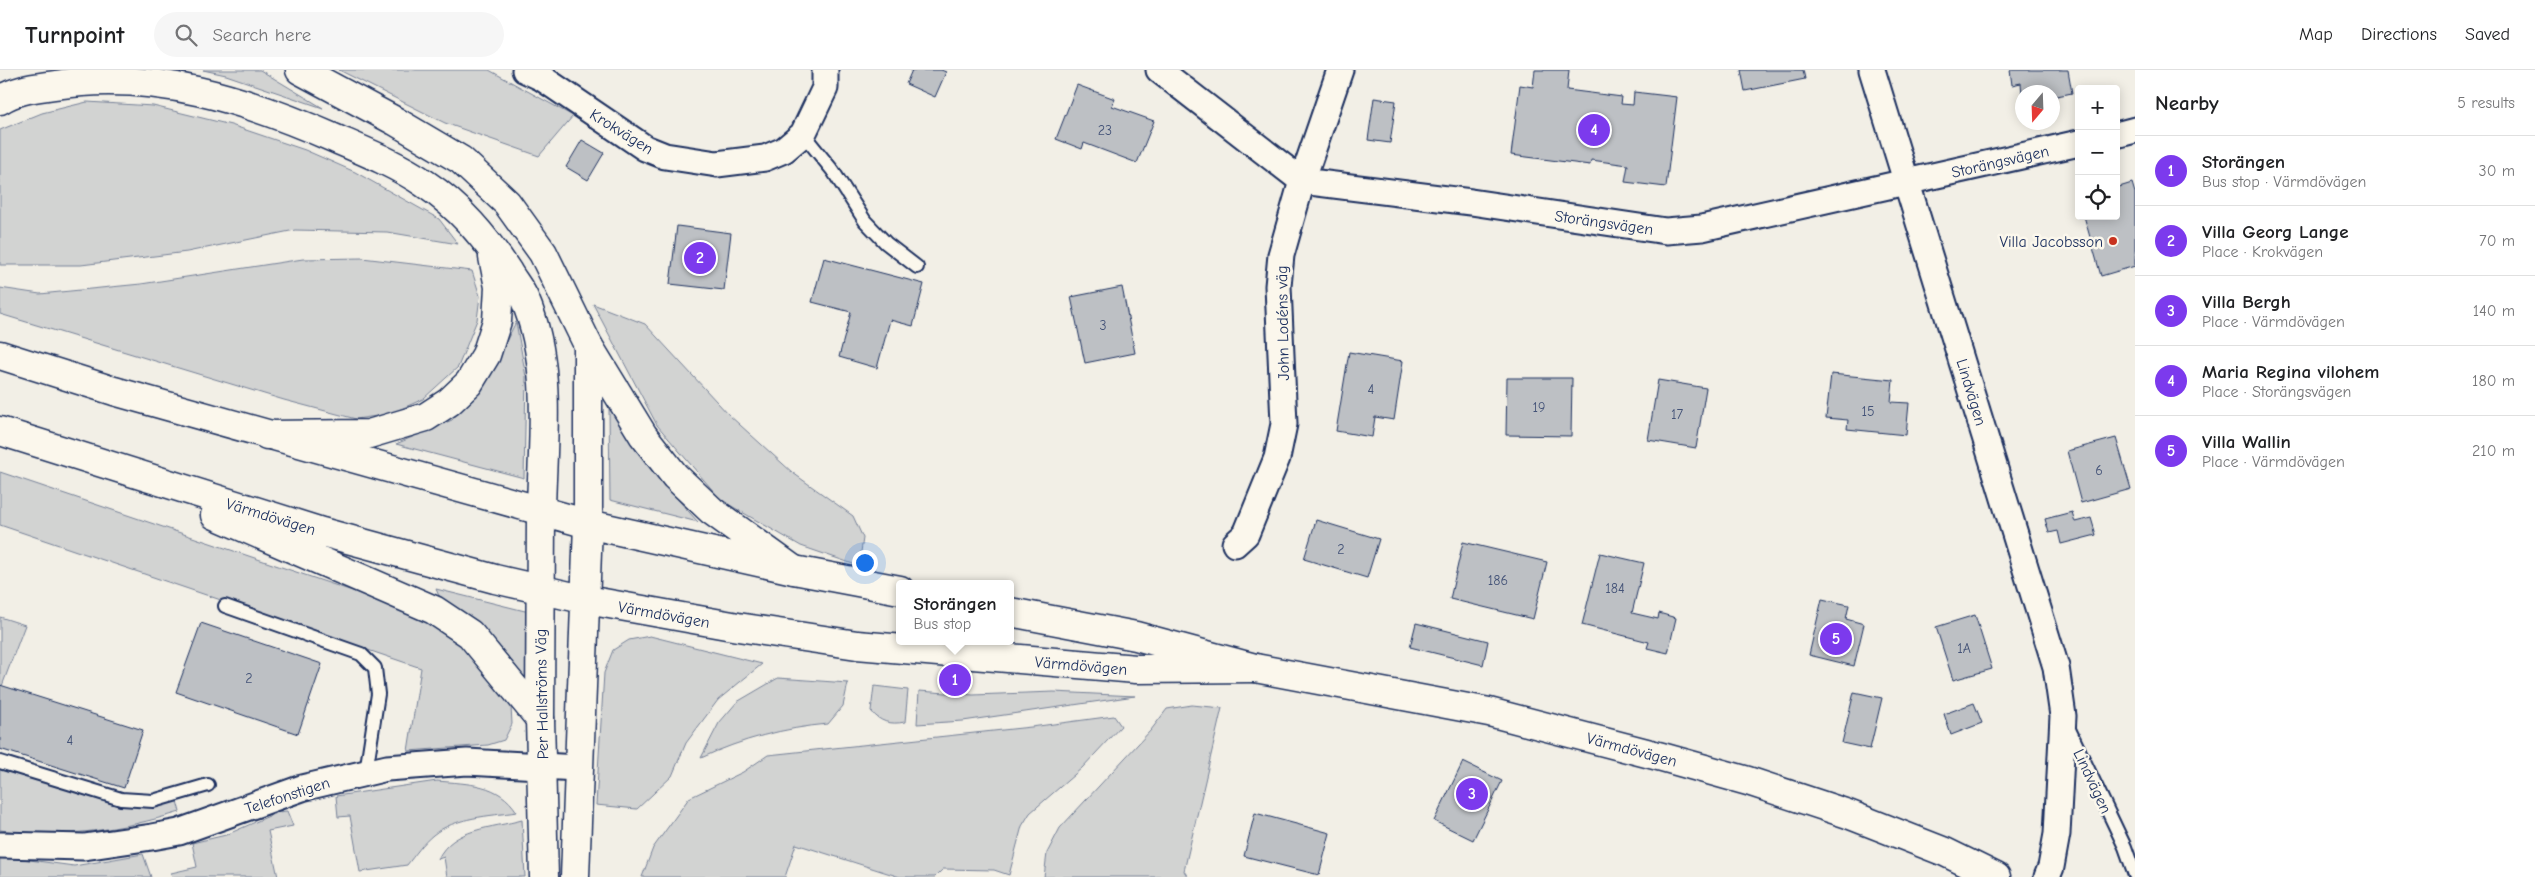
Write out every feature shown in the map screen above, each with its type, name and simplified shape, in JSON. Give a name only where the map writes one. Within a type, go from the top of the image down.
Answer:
[{"type":"main road","points":[[300,70],[395,121],[461,160],[506,203],[543,253],[588,345],[643,435],[675,476],[712,511],[794,570]]},
{"type":"main road","name":"Per Hallströms Väg","points":[[0,100],[14,91],[90,79],[173,84],[251,105],[377,157],[424,182],[462,212],[490,244],[525,299],[539,342],[543,394],[540,719],[544,877]]},
{"type":"main road","points":[[267,435],[369,434],[426,417],[450,402],[469,383],[486,355],[497,322],[499,287],[490,244]]},
{"type":"main road","points":[[575,877],[578,768],[587,600],[588,345]]},
{"type":"main road","points":[[0,355],[114,391],[267,435],[588,524],[794,570],[896,589]]},
{"type":"main road","name":"Värmdövägen","points":[[0,431],[322,532],[540,590],[587,600],[738,627],[857,645],[1136,669],[1255,668]]},
{"type":"main road","name":"Värmdövägen","points":[[90,460],[434,610],[470,634],[540,719]]},
{"type":"main road","name":"Värmdövägen","points":[[1014,613],[1136,636],[1255,668],[1489,712],[1739,778],[1848,814],[1945,852],[1996,877]]},
{"type":"street","name":"Krokvägen","points":[[525,70],[542,78],[645,148],[665,156],[717,164],[765,158],[784,150],[803,134],[825,88],[825,70]]},
{"type":"street","points":[[1159,70],[1302,181]]},
{"type":"street","name":"John Lodéns väg","points":[[1235,544],[1246,534],[1277,458],[1284,424],[1278,286],[1281,255],[1302,181],[1340,70]]},
{"type":"street","name":"Lindvägen","points":[[1872,70],[2056,667],[2063,716],[2057,834],[2052,867],[2047,877]]},
{"type":"street","points":[[2120,134],[2135,130]]},
{"type":"street","name":"Storängsvägen","points":[[1302,181],[1471,202],[1666,231],[1702,228],[2075,144]]},
{"type":"street","name":"Telefonstigen","points":[[0,845],[84,848],[179,832],[302,788],[388,768],[467,762],[578,768]]},
{"type":"lane","points":[[803,134],[833,171],[865,221],[886,243],[916,267]]},
{"type":"lane","points":[[226,606],[361,654],[375,668],[378,694],[366,772]]},
{"type":"lane","name":"Lindvägen","points":[[2063,716],[2124,847],[2135,875]]},
{"type":"lane","points":[[0,762],[122,799],[153,802],[208,785]]},
{"type":"shaded area","points":[[203,70],[260,70],[323,108],[226,75]]},
{"type":"shaded area","points":[[339,70],[489,70],[573,116],[539,156],[445,123]]},
{"type":"shaded area","points":[[87,102],[153,106],[231,125],[305,150],[355,172],[439,219],[458,244],[387,232],[295,230],[187,252],[81,265],[0,265],[0,130],[42,113]]},
{"type":"shaded area","points":[[362,258],[472,271],[480,296],[477,320],[458,367],[423,399],[390,414],[356,419],[284,400],[0,314],[0,288],[40,294],[141,284],[303,259]]},
{"type":"shaded area","points":[[593,304],[645,324],[729,415],[793,473],[853,516],[863,538],[859,566],[801,546],[721,500],[657,425]]},
{"type":"shaded area","points":[[516,322],[526,377],[524,478],[396,444],[452,420],[487,379]]},
{"type":"shaded area","points":[[609,406],[647,465],[698,522],[610,500]]},
{"type":"shaded area","points":[[0,472],[376,599],[439,626],[460,641],[500,685],[511,707],[512,724],[504,740],[488,745],[408,751],[421,668],[0,525]]},
{"type":"shaded area","points":[[436,589],[529,612],[528,682],[489,635],[469,617],[442,600]]},
{"type":"shaded area","points":[[0,617],[25,625],[2,686],[0,685]]},
{"type":"shaded area","points":[[650,636],[762,664],[718,700],[686,743],[672,776],[637,809],[596,805],[604,673],[613,650],[629,640]]},
{"type":"shaded area","points":[[778,678],[848,683],[843,706],[828,724],[795,728],[763,735],[701,758],[719,723],[737,702]]},
{"type":"shaded area","points":[[874,686],[908,690],[905,722],[886,722],[878,718],[871,711]]},
{"type":"shaded area","points":[[919,691],[973,695],[1054,692],[1135,696],[963,721],[917,724]]},
{"type":"shaded area","points":[[1192,705],[1222,708],[1184,871],[1188,877],[1044,877],[1047,853],[1060,828],[1151,730],[1167,709]]},
{"type":"shaded area","points":[[1114,716],[1121,726],[1082,768],[1030,813],[1022,826],[1009,875],[994,870],[943,869],[935,877],[900,877],[796,844],[785,877],[642,877],[653,848],[689,798],[743,772],[768,755],[1031,727]]},
{"type":"shaded area","points":[[0,768],[120,802],[152,807],[177,801],[180,812],[136,824],[91,831],[46,834],[0,830]]},
{"type":"shaded area","points":[[437,781],[472,784],[492,790],[510,802],[517,812],[473,818],[452,824],[429,838],[407,865],[360,872],[350,816],[338,817],[336,796]]},
{"type":"shaded area","points":[[287,811],[293,826],[268,831],[278,877],[172,877],[171,873],[197,867],[192,843],[226,835],[278,812]]},
{"type":"shaded area","points":[[522,820],[525,877],[447,877],[444,857],[438,859],[444,849],[453,841],[474,831]]},
{"type":"shaded area","points":[[143,854],[151,877],[0,877],[0,856],[74,866]]},
{"type":"building","points":[[912,70],[941,70],[946,72],[935,97],[906,84]]},
{"type":"building","points":[[1535,70],[1569,70],[1567,90],[1622,97],[1621,104],[1633,105],[1634,92],[1677,97],[1666,187],[1625,182],[1628,165],[1591,160],[1590,165],[1511,155],[1520,85],[1533,87]]},
{"type":"building","points":[[1741,70],[1803,70],[1805,79],[1745,91]]},
{"type":"building","points":[[2010,70],[2068,70],[2072,93],[2060,95],[2060,85],[2021,85],[2021,83],[2012,85]]},
{"type":"building","points":[[1077,85],[1115,99],[1112,106],[1154,121],[1137,163],[1084,143],[1082,149],[1056,139]]},
{"type":"building","points":[[1374,98],[1396,101],[1390,143],[1368,140]]},
{"type":"building","points":[[582,140],[604,153],[588,180],[566,167]]},
{"type":"building","name":"Villa Jacobsson","points":[[2132,183],[2135,193],[2135,266],[2101,276],[2085,220],[2120,220],[2120,187]]},
{"type":"building","points":[[677,226],[731,233],[724,290],[670,284]]},
{"type":"building","points":[[824,258],[924,284],[913,326],[890,320],[877,368],[839,357],[851,312],[812,302]]},
{"type":"building","points":[[1122,287],[1135,353],[1085,363],[1071,297]]},
{"type":"building","points":[[1349,352],[1403,361],[1394,420],[1375,417],[1372,437],[1336,431]]},
{"type":"building","points":[[1831,374],[1893,380],[1891,402],[1909,403],[1906,435],[1847,429],[1848,420],[1826,418]]},
{"type":"building","points":[[1507,378],[1572,378],[1571,436],[1506,435]]},
{"type":"building","points":[[1658,380],[1706,388],[1696,448],[1648,440]]},
{"type":"building","points":[[2116,438],[2131,489],[2081,503],[2067,451]]},
{"type":"building","points":[[2072,512],[2075,522],[2091,518],[2096,535],[2061,544],[2058,531],[2049,533],[2045,519]]},
{"type":"building","points":[[1316,520],[1379,539],[1367,578],[1304,559]]},
{"type":"building","points":[[1463,542],[1547,562],[1533,619],[1450,599]]},
{"type":"building","points":[[1600,553],[1644,563],[1632,613],[1658,619],[1659,613],[1676,618],[1668,653],[1647,648],[1649,642],[1582,625]]},
{"type":"building","points":[[1822,599],[1849,605],[1846,619],[1864,624],[1854,666],[1809,655]]},
{"type":"building","points":[[1975,615],[1992,669],[1953,680],[1936,627]]},
{"type":"building","points":[[201,623],[322,664],[298,734],[176,692]]},
{"type":"building","points":[[1416,623],[1488,641],[1483,665],[1410,647]]},
{"type":"building","points":[[0,685],[143,730],[124,788],[0,749]]},
{"type":"building","points":[[1854,692],[1882,698],[1870,749],[1842,743]]},
{"type":"building","points":[[1974,703],[1982,723],[1951,735],[1944,714]]},
{"type":"building","points":[[1463,762],[1502,781],[1473,840],[1434,821]]},
{"type":"building","points":[[1255,813],[1330,833],[1319,875],[1244,856]]},
{"type":"place","name":"Maria Regina vilohem","points":[[1594,130]]},
{"type":"place","name":"Villa Jacobsson","points":[[2113,241]]},
{"type":"place","name":"Villa Georg Lange","points":[[700,258]]},
{"type":"place","name":"Villa Wallin","points":[[1836,639]]},
{"type":"place","name":"Storängen","points":[[955,680]]},
{"type":"place","name":"Villa Bergh","points":[[1472,794]]}]
